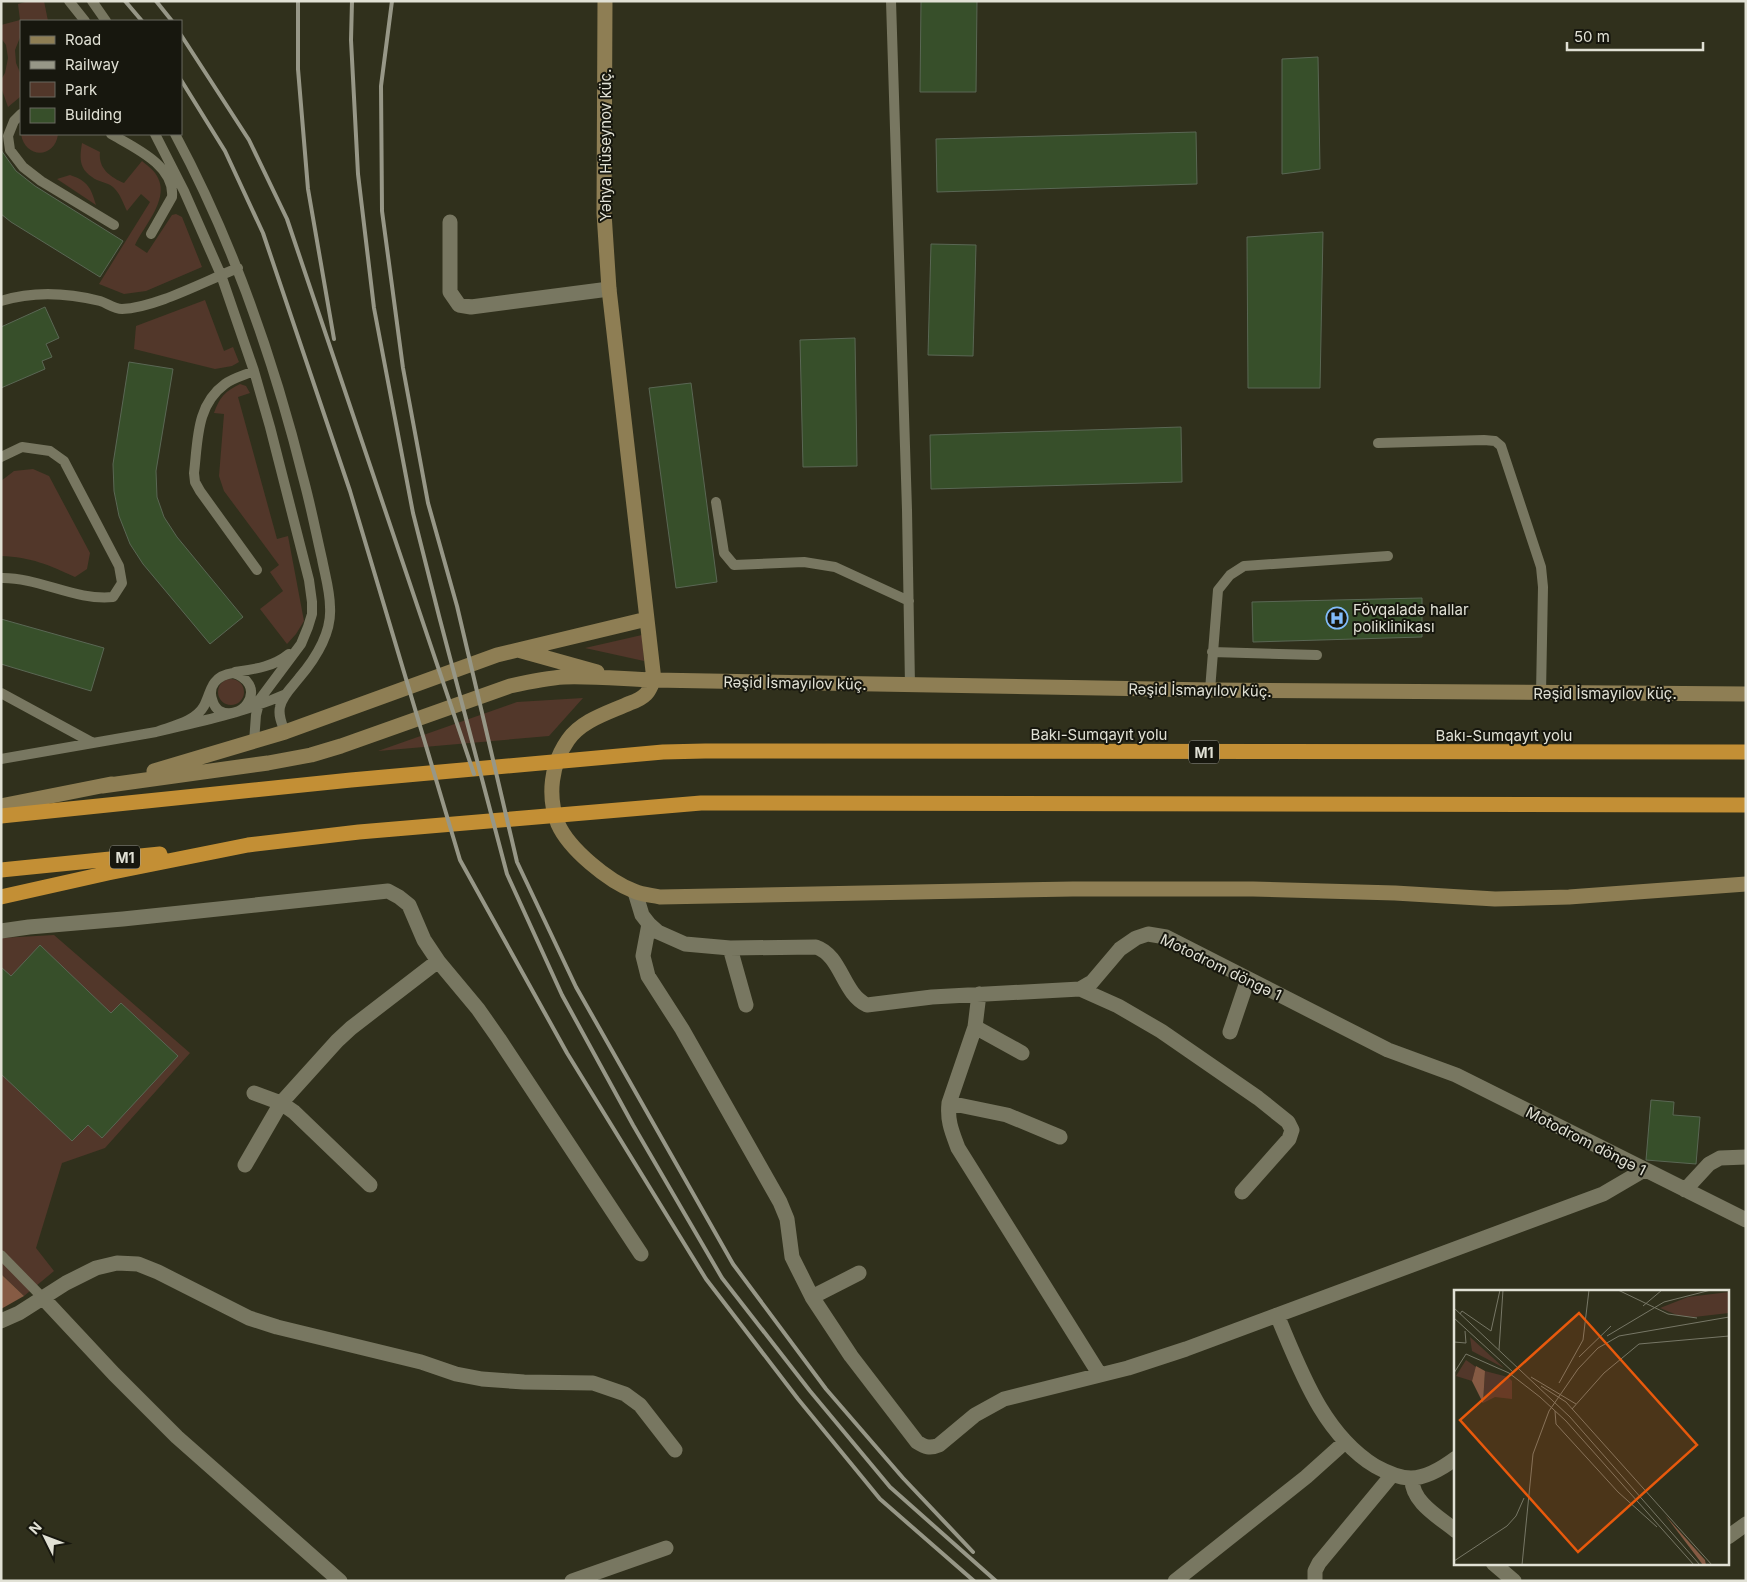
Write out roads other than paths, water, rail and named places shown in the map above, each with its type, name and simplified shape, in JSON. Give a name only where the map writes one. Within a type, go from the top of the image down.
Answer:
[{"type":"highway","name":"Bakı-Sumqayıt yolu","points":[[1,816],[351,780],[663,752],[1746,752]]},
{"type":"highway","points":[[1,897],[248,845],[359,832],[701,803],[1746,805]]},
{"type":"highway","name":"M1","points":[[1,870],[248,845]]},
{"type":"street","name":"Yəhya Hüseynov küç.","points":[[605,1],[604,213],[609,290],[654,680]]},
{"type":"street","points":[[450,222],[450,292],[459,305],[471,307],[609,290]]},
{"type":"street","points":[[102,786],[285,732],[497,655],[647,619]]},
{"type":"street","points":[[517,650],[618,677]]},
{"type":"street","points":[[1,806],[102,786],[268,763],[311,755],[510,686],[564,677],[618,677]]},
{"type":"street","name":"Rəşid İsmayılov küç.","points":[[618,677],[654,680],[910,686],[1746,694]]},
{"type":"street","points":[[654,680],[649,690],[641,698],[597,717],[579,728],[568,740],[554,767],[552,784],[553,804],[558,824],[567,839],[589,862],[612,881],[635,892],[660,896],[1073,888],[1253,889],[1394,892],[1494,899],[1569,897],[1746,884]]},
{"type":"street","points":[[1,931],[388,891],[409,905],[424,940],[438,961],[494,1031],[641,1254]]},
{"type":"street","points":[[635,892],[642,915],[649,924],[658,932],[685,944],[730,948],[816,947],[825,950],[852,993],[859,1002],[866,1005],[979,994],[1080,989],[1118,1006],[1161,1031],[1258,1098],[1288,1122],[1292,1130],[1289,1139],[1242,1192]]},
{"type":"street","points":[[649,924],[643,956],[648,976],[682,1029],[780,1202],[787,1219],[792,1257],[812,1297],[851,1356],[918,1442],[925,1447],[932,1448],[939,1445],[975,1415],[1004,1399],[1128,1368],[1186,1349],[1603,1194],[1644,1170]]},
{"type":"street","name":"Motodrom döngə 1","points":[[1080,989],[1099,976],[1120,949],[1136,938],[1148,934],[1166,937],[1388,1050],[1456,1076],[1746,1220]]},
{"type":"street","points":[[730,948],[746,1005]]},
{"type":"street","points":[[245,1165],[281,1103],[337,1041],[438,961]]},
{"type":"street","points":[[1230,1032],[1248,979]]},
{"type":"street","points":[[979,994],[975,1027],[949,1103],[948,1116],[958,1148],[1100,1375]]},
{"type":"street","points":[[975,1027],[1022,1053]]},
{"type":"street","points":[[254,1093],[281,1103],[294,1112],[370,1185]]},
{"type":"street","points":[[949,1103],[1007,1115],[1060,1137]]},
{"type":"street","points":[[1685,1190],[1709,1164],[1720,1158],[1746,1157]]},
{"type":"street","points":[[1,1321],[19,1313],[66,1283],[96,1268],[117,1263],[138,1264],[158,1272],[249,1318],[277,1327],[422,1362],[456,1374],[482,1379],[593,1383],[625,1394],[640,1405],[675,1450]]},
{"type":"street","points":[[812,1297],[858,1273]]},
{"type":"street","points":[[43,1298],[114,1374],[177,1436],[340,1581]]},
{"type":"street","points":[[1277,1315],[1317,1403],[1346,1442],[1356,1452],[1371,1463],[1392,1474],[1412,1478],[1440,1468],[1454,1459]]},
{"type":"street","points":[[1183,1578],[1346,1442]]},
{"type":"street","points":[[1315,1581],[1315,1572],[1319,1563],[1392,1474]]},
{"type":"street","points":[[1412,1478],[1415,1495],[1454,1529]]},
{"type":"street","points":[[1730,1536],[1746,1524]]},
{"type":"street","points":[[572,1581],[666,1548]]},
{"type":"street","points":[[1494,1564],[1514,1581]]},
{"type":"lane","points":[[69,1],[84,20]]},
{"type":"lane","points":[[92,1],[105,20]]},
{"type":"lane","points":[[891,1],[910,686]]},
{"type":"lane","points":[[20,115],[14,121],[8,136],[10,150],[23,168],[114,226]]},
{"type":"lane","points":[[113,135],[147,155],[174,181]]},
{"type":"lane","points":[[155,135],[174,181],[221,275],[254,371],[309,580],[312,614],[308,627],[301,644],[268,687],[257,706],[254,742]]},
{"type":"lane","points":[[176,135],[219,222],[260,329],[288,420],[312,512],[330,608],[329,622],[324,641],[308,667],[286,694],[280,705],[279,716],[285,732]]},
{"type":"lane","points":[[174,181],[194,171]]},
{"type":"lane","points":[[151,234],[172,197],[174,181]]},
{"type":"lane","points":[[1,301],[15,297],[60,294],[101,302],[119,309],[134,308],[160,300],[238,268]]},
{"type":"lane","points":[[254,371],[226,382],[212,395],[202,414],[194,473],[200,491],[256,570]]},
{"type":"lane","points":[[1378,444],[1484,440],[1495,441],[1501,446],[1541,567],[1543,587],[1541,692]]},
{"type":"lane","points":[[1,457],[22,447],[50,451],[64,461],[119,566],[122,583],[113,597],[98,598],[16,577],[1,578]]},
{"type":"lane","points":[[716,502],[724,553],[734,565],[804,562],[835,567],[909,601]]},
{"type":"lane","points":[[1210,690],[1218,590],[1230,575],[1244,566],[1388,556]]},
{"type":"lane","points":[[156,732],[198,714],[204,706],[216,679],[224,674],[267,666],[278,662],[301,644]]},
{"type":"lane","points":[[1212,652],[1317,655]]},
{"type":"lane","points":[[212,687],[211,696],[219,711],[238,712],[246,707],[250,699],[251,690],[248,682],[241,675],[233,672]]},
{"type":"lane","points":[[1,694],[93,743]]},
{"type":"lane","points":[[1,760],[156,732],[238,712],[286,694]]},
{"type":"lane","points":[[1,1255],[43,1298]]},
{"type":"railway","points":[[125,1],[141,20]]},
{"type":"railway","points":[[156,1],[171,20]]},
{"type":"railway","points":[[298,1],[298,69],[308,189],[334,339]]},
{"type":"railway","points":[[352,1],[351,40],[358,174],[374,308],[413,513],[507,874],[562,995],[633,1125],[722,1278],[810,1391],[890,1487],[996,1581]]},
{"type":"railway","points":[[392,1],[381,86],[382,211],[403,368],[428,503],[457,606],[517,862],[576,987],[733,1264],[826,1389],[903,1478],[973,1552]]},
{"type":"railway","points":[[182,37],[249,140],[287,219],[474,774]]},
{"type":"railway","points":[[182,82],[225,151],[263,233],[350,491],[460,860],[567,1053],[706,1279],[798,1399],[880,1499],[974,1581]]},
{"type":"place","name":"Fövqaladə hallar poliklinikası","points":[[1337,618]]}]
